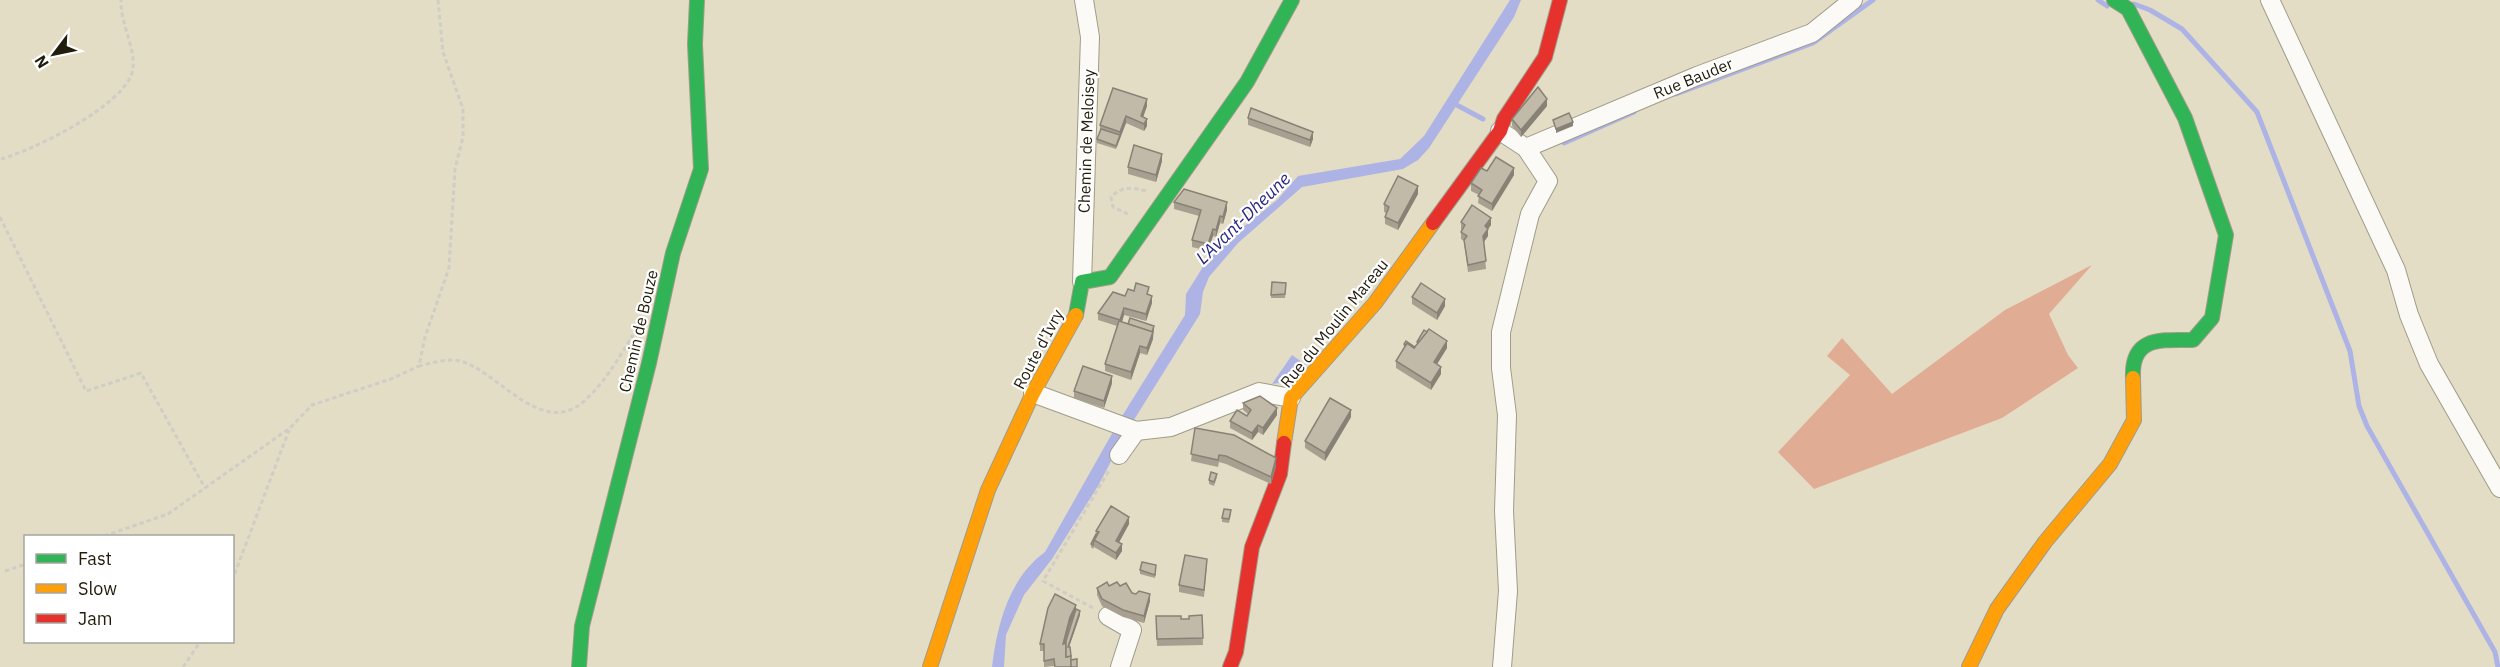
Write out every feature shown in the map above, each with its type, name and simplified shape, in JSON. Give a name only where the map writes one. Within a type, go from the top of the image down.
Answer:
[{"type":"street","name":"Chemin de Bouze","points":[[579,667],[582,626],[649,363],[673,253],[701,169],[695,44],[697,0]]},
{"type":"street","name":"Chemin de Meloisey","points":[[1082,282],[1090,37],[1084,0]]},
{"type":"street","points":[[1082,282],[1110,277],[1168,196],[1232,99],[1247,82],[1292,0]]},
{"type":"street","name":"Rue du Moulin Mareau","points":[[1230,667],[1236,652],[1252,548],[1280,474],[1292,398],[1375,303],[1500,131],[1504,119],[1545,57],[1560,0]]},
{"type":"street","name":"Rue Bauder","points":[[1526,148],[1697,76],[1812,33],[1853,0]]},
{"type":"street","points":[[1969,667],[1997,609],[2045,543],[2110,464],[2134,420],[2132,362],[2141,347],[2160,340],[2193,340],[2212,318],[2226,235],[2185,118],[2128,9],[2114,0]]},
{"type":"street","points":[[2270,0],[2396,270],[2409,315],[2429,363],[2500,488]]},
{"type":"street","points":[[1500,131],[1526,148],[1548,181],[1530,214],[1501,332],[1501,368],[1507,415],[1504,511],[1508,591],[1502,667]]},
{"type":"street","name":"Route d'Ivry","points":[[930,667],[971,534],[988,490],[1033,393],[1076,317],[1082,282]]},
{"type":"street","points":[[1033,393],[1127,428],[1171,427],[1259,392],[1292,398]]},
{"type":"street","points":[[1119,455],[1127,428]]},
{"type":"street","points":[[1108,616],[1132,630],[1120,667]]},
{"type":"path","points":[[0,159],[17,155],[81,122],[121,94],[132,80],[134,65],[121,0]]},
{"type":"path","points":[[419,366],[425,337],[449,268],[455,169],[464,137],[463,109],[443,52],[438,0]]},
{"type":"path","points":[[1152,218],[1124,214],[1113,207],[1111,197],[1119,189],[1133,187],[1168,196]]},
{"type":"path","points":[[0,217],[86,391],[141,373],[205,488]]},
{"type":"path","points":[[110,535],[168,514],[290,428],[312,405],[391,379],[419,366],[458,360],[472,365],[521,400],[545,411],[563,411],[581,405],[599,387],[636,331]]},
{"type":"path","points":[[234,576],[290,428]]},
{"type":"path","points":[[1108,616],[1043,581],[1119,455]]},
{"type":"path","points":[[5,572],[24,565]]},
{"type":"path","points":[[183,667],[199,643]]},
{"type":"shaded area","points":[[2092,265],[2049,314],[2068,355],[2078,368],[2002,418],[1814,489],[1778,452],[1850,375],[1827,356],[1842,338],[1892,394],[2005,310]]},
{"type":"water","points":[[1510,0],[1521,0],[1514,17],[1429,148],[1418,160],[1403,169],[1302,187],[1238,243],[1209,277],[1203,292],[1200,314],[1132,423],[1119,421],[1185,315],[1186,294],[1206,262],[1237,232],[1277,200],[1298,176],[1400,159],[1424,136]]},
{"type":"water","points":[[1292,355],[1306,365],[1293,381],[1272,384]]},
{"type":"water","points":[[1114,430],[1125,435],[1098,486],[1052,559],[1024,595],[1006,635],[1004,667],[992,667],[1001,619],[1014,589],[1022,575],[1045,552]]},
{"type":"building","points":[[1538,87],[1547,99],[1521,130],[1512,119]]},
{"type":"building","points":[[1113,88],[1147,99],[1141,116],[1147,119],[1144,124],[1126,116],[1120,132],[1100,125]]},
{"type":"building","points":[[1251,108],[1313,132],[1310,140],[1248,118]]},
{"type":"building","points":[[1569,113],[1573,122],[1556,129],[1553,120]]},
{"type":"building","points":[[1101,129],[1120,135],[1116,146],[1097,139]]},
{"type":"building","points":[[1134,145],[1162,154],[1156,175],[1128,167]]},
{"type":"building","points":[[1496,157],[1514,168],[1492,204],[1478,196],[1482,190],[1471,183],[1481,168],[1487,171]]},
{"type":"building","points":[[1398,176],[1418,186],[1398,223],[1385,217],[1389,207],[1384,204]]},
{"type":"building","points":[[1184,189],[1227,202],[1223,217],[1220,216],[1216,230],[1213,229],[1208,244],[1192,240],[1201,210],[1174,202]]},
{"type":"building","points":[[1472,205],[1491,218],[1485,226],[1488,229],[1483,236],[1486,261],[1468,265],[1464,240],[1467,236],[1461,232],[1465,225],[1461,222]]},
{"type":"building","points":[[1272,282],[1286,283],[1285,294],[1271,295]]},
{"type":"building","points":[[1136,283],[1149,287],[1147,294],[1152,296],[1146,314],[1124,308],[1120,320],[1098,313],[1113,292],[1125,296],[1128,289],[1134,291]]},
{"type":"building","points":[[1421,283],[1445,299],[1437,313],[1412,297]]},
{"type":"building","points":[[1130,318],[1154,326],[1152,332],[1128,324]]},
{"type":"building","points":[[1119,321],[1153,332],[1147,348],[1140,346],[1131,372],[1105,364]]},
{"type":"building","points":[[1429,329],[1447,341],[1434,362],[1441,367],[1431,383],[1396,361],[1407,343],[1414,348]]},
{"type":"building","points":[[1424,330],[1427,332],[1418,343],[1417,342]]},
{"type":"building","points":[[1083,366],[1112,376],[1104,401],[1074,391]]},
{"type":"building","points":[[1260,396],[1277,408],[1263,428],[1258,425],[1252,433],[1230,421],[1237,410],[1247,416],[1251,410],[1243,403]]},
{"type":"building","points":[[1330,398],[1351,410],[1325,453],[1305,441]]},
{"type":"building","points":[[1195,428],[1234,435],[1276,458],[1271,477],[1226,456],[1219,455],[1218,460],[1191,454]]},
{"type":"building","points":[[1211,472],[1217,474],[1214,482],[1209,480]]},
{"type":"building","points":[[1111,506],[1129,517],[1116,541],[1122,544],[1116,553],[1094,540],[1099,532],[1096,531]]},
{"type":"building","points":[[1224,509],[1231,510],[1229,519],[1222,518]]},
{"type":"building","points":[[1185,555],[1207,559],[1204,590],[1179,585]]},
{"type":"building","points":[[1142,562],[1156,565],[1155,575],[1140,570]]},
{"type":"building","points":[[1107,582],[1109,586],[1117,582],[1120,586],[1126,583],[1132,593],[1136,594],[1139,591],[1150,594],[1144,616],[1123,610],[1102,599],[1097,588]]},
{"type":"building","points":[[1055,594],[1076,605],[1070,617],[1063,644],[1066,643],[1066,657],[1071,656],[1071,667],[1055,667],[1054,659],[1044,661],[1044,644],[1040,644],[1048,608]]},
{"type":"building","points":[[1076,609],[1080,611],[1068,647],[1070,647],[1071,656],[1066,657],[1065,644]]},
{"type":"building","points":[[1202,615],[1203,638],[1157,639],[1156,616],[1181,616],[1181,619],[1189,619],[1189,616]]},
{"type":"building","points":[[1077,659],[1077,667],[1071,667],[1071,660]]},
{"type":"waterway","points":[[1676,94],[1813,43],[1873,0]]},
{"type":"waterway","points":[[2098,0],[2107,6]]},
{"type":"waterway","points":[[2134,4],[2150,10],[2182,29],[2257,112],[2350,351],[2359,406],[2367,426],[2495,652],[2498,667]]},
{"type":"waterway","points":[[1453,103],[1483,119]]},
{"type":"waterway","points":[[1564,143],[1634,112]]},
{"type":"traffic: fast","points":[[579,667],[582,626],[649,363],[673,253],[701,169],[695,44],[697,0]]},
{"type":"traffic: fast","points":[[1076,315],[1082,282],[1110,277],[1247,82],[1292,0]]},
{"type":"traffic: fast","points":[[2114,0],[2128,9],[2185,118],[2226,235],[2212,318],[2193,340],[2159,341],[2143,348],[2137,354],[2133,378]]},
{"type":"traffic: slow","points":[[1284,443],[1291,398],[1375,303],[1433,223]]},
{"type":"traffic: slow","points":[[930,667],[988,490],[1033,393],[1076,315]]},
{"type":"traffic: slow","points":[[1969,667],[1997,609],[2045,542],[2110,464],[2134,420],[2133,378]]},
{"type":"traffic: jam","points":[[1433,223],[1500,131],[1504,119],[1545,57],[1560,0]]},
{"type":"traffic: jam","points":[[1230,667],[1236,652],[1252,547],[1280,474],[1284,443]]},
{"type":"water label","name":"L'Avant-Dheune","points":[[1243,218]]}]
